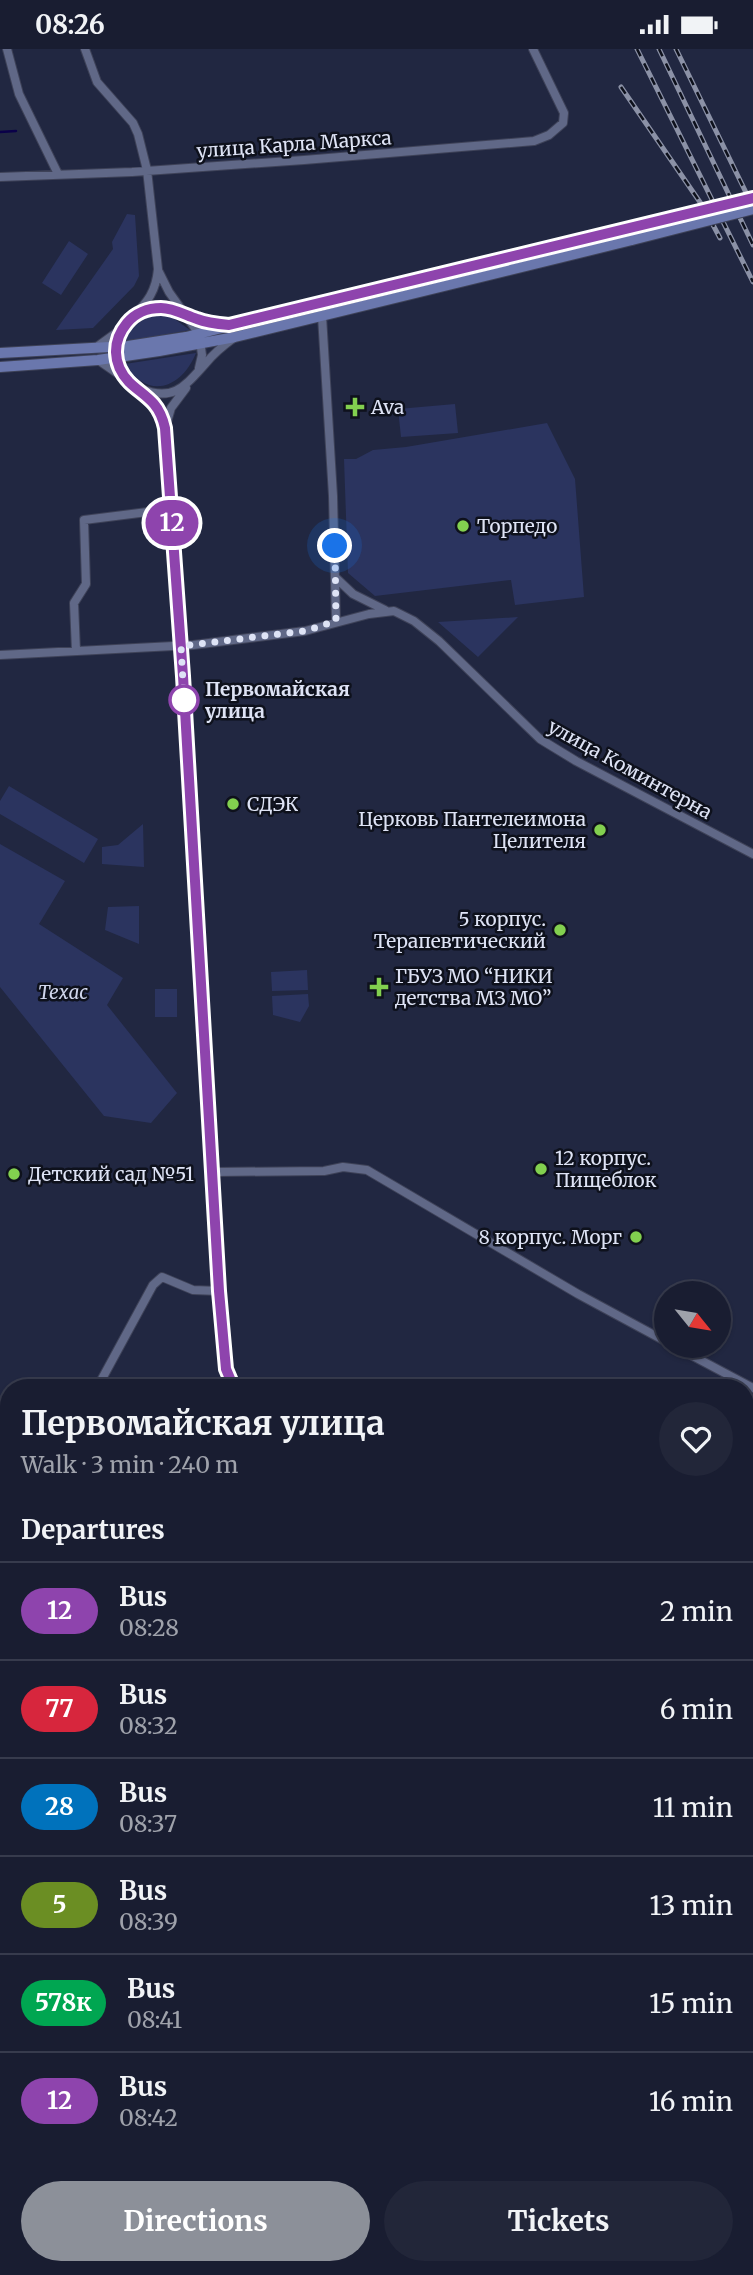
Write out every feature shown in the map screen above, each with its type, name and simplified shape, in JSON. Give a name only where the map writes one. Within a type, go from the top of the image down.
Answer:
[{"type":"main road","points":[[0,367],[98,360],[115,352],[200,338],[235,337],[630,235],[753,198]]},
{"type":"main road","points":[[200,338],[229,325],[410,280],[753,209]]},
{"type":"main road","points":[[0,353],[98,346],[115,352]]},
{"type":"street","points":[[7,49],[19,94],[58,174]]},
{"type":"street","points":[[85,49],[97,82],[133,123],[147,170],[158,269],[165,286],[200,338],[202,355],[195,375],[173,393],[160,394],[133,385],[98,360]]},
{"type":"street","name":"улица Карла Маркса","points":[[0,177],[332,158],[534,141],[550,135],[564,124],[564,113],[533,49]]},
{"type":"street","points":[[98,346],[124,326],[148,302],[154,292],[158,269]]},
{"type":"street","points":[[132,317],[146,310],[159,308],[183,313],[200,321],[229,325]]},
{"type":"street","points":[[322,316],[333,496],[336,621]]},
{"type":"street","points":[[124,326],[115,352],[121,370],[159,411],[165,428],[181,646],[219,1291],[226,1369],[230,1379]]},
{"type":"street","points":[[165,428],[171,408],[195,375],[219,349],[235,337]]},
{"type":"street","points":[[76,652],[74,603],[86,583],[84,520],[171,509]]},
{"type":"street","name":"улица Коминтерна","points":[[336,578],[354,594],[414,621],[540,739],[576,761],[753,855]]},
{"type":"street","points":[[0,655],[181,646],[305,631],[336,621],[388,611]]},
{"type":"street","points":[[213,1172],[324,1171],[343,1167],[367,1170],[578,1294],[654,1335]]},
{"type":"street","points":[[102,1379],[153,1285],[162,1277],[193,1290],[219,1291]]},
{"type":"street","points":[[697,1358],[736,1379]]},
{"type":"green space","points":[[127,214],[135,215],[139,276],[134,286],[93,328],[56,330],[113,249],[112,242]]},
{"type":"green space","points":[[69,241],[88,254],[61,295],[42,283]]},
{"type":"green space","points":[[152,315],[169,315],[190,330],[124,342],[135,326]]},
{"type":"green space","points":[[196,353],[182,375],[164,385],[144,383],[134,376],[125,364]]},
{"type":"green space","points":[[455,404],[458,433],[401,437],[398,409]]},
{"type":"green space","name":"Торпедо","points":[[547,423],[575,479],[584,597],[515,605],[511,580],[375,596],[348,573],[344,459],[356,459],[373,450]]},
{"type":"green space","points":[[518,617],[478,657],[438,622]]},
{"type":"green space","points":[[9,786],[98,839],[84,863],[0,814],[0,801]]},
{"type":"green space","points":[[143,824],[144,867],[102,864],[102,847],[118,845]]},
{"type":"green space","name":"Техас","points":[[0,844],[65,881],[39,924],[123,978],[107,1005],[177,1093],[151,1123],[104,1116],[0,987]]},
{"type":"green space","points":[[139,906],[139,944],[105,930],[108,907]]},
{"type":"green space","points":[[307,970],[308,990],[272,991],[271,972]]},
{"type":"green space","points":[[155,989],[177,989],[177,1017],[155,1017]]},
{"type":"green space","points":[[308,994],[309,1006],[300,1022],[273,1015],[272,996]]},
{"type":"waterway","points":[[0,132],[16,131]]},
{"type":"railway","points":[[637,49],[753,282]]},
{"type":"railway","points":[[659,49],[753,245]]},
{"type":"railway","points":[[676,49],[753,207]]},
{"type":"railway","points":[[621,87],[704,208],[720,238]]},
{"type":"bus line","name":"12","points":[[230,1379],[226,1369],[219,1291],[183,676],[165,428],[153,403],[129,382],[121,370],[116,357],[117,338],[132,317],[146,310],[169,309],[200,321],[229,325],[753,198]]},
{"type":"place","name":"Ava","points":[[355,407]]},
{"type":"place","name":"Торпедо","points":[[463,526]]},
{"type":"place","name":"Первомайская улица","points":[[184,700]]},
{"type":"place","name":"СДЭК","points":[[233,804]]},
{"type":"place","name":"Церковь Пантелеимона Целителя","points":[[600,830]]},
{"type":"place","name":"5 корпус. Терапевтический","points":[[560,930]]},
{"type":"place","name":"ГБУЗ МО “НИКИ детства МЗ МО”","points":[[379,987]]},
{"type":"place","name":"12 корпус. Пищеблок","points":[[541,1169]]},
{"type":"place","name":"Детский сад №51","points":[[14,1174]]},
{"type":"place","name":"8 корпус. Морг","points":[[636,1237]]},
{"type":"route","points":[[184,700],[181,646],[305,631],[336,621],[335,546]]}]
